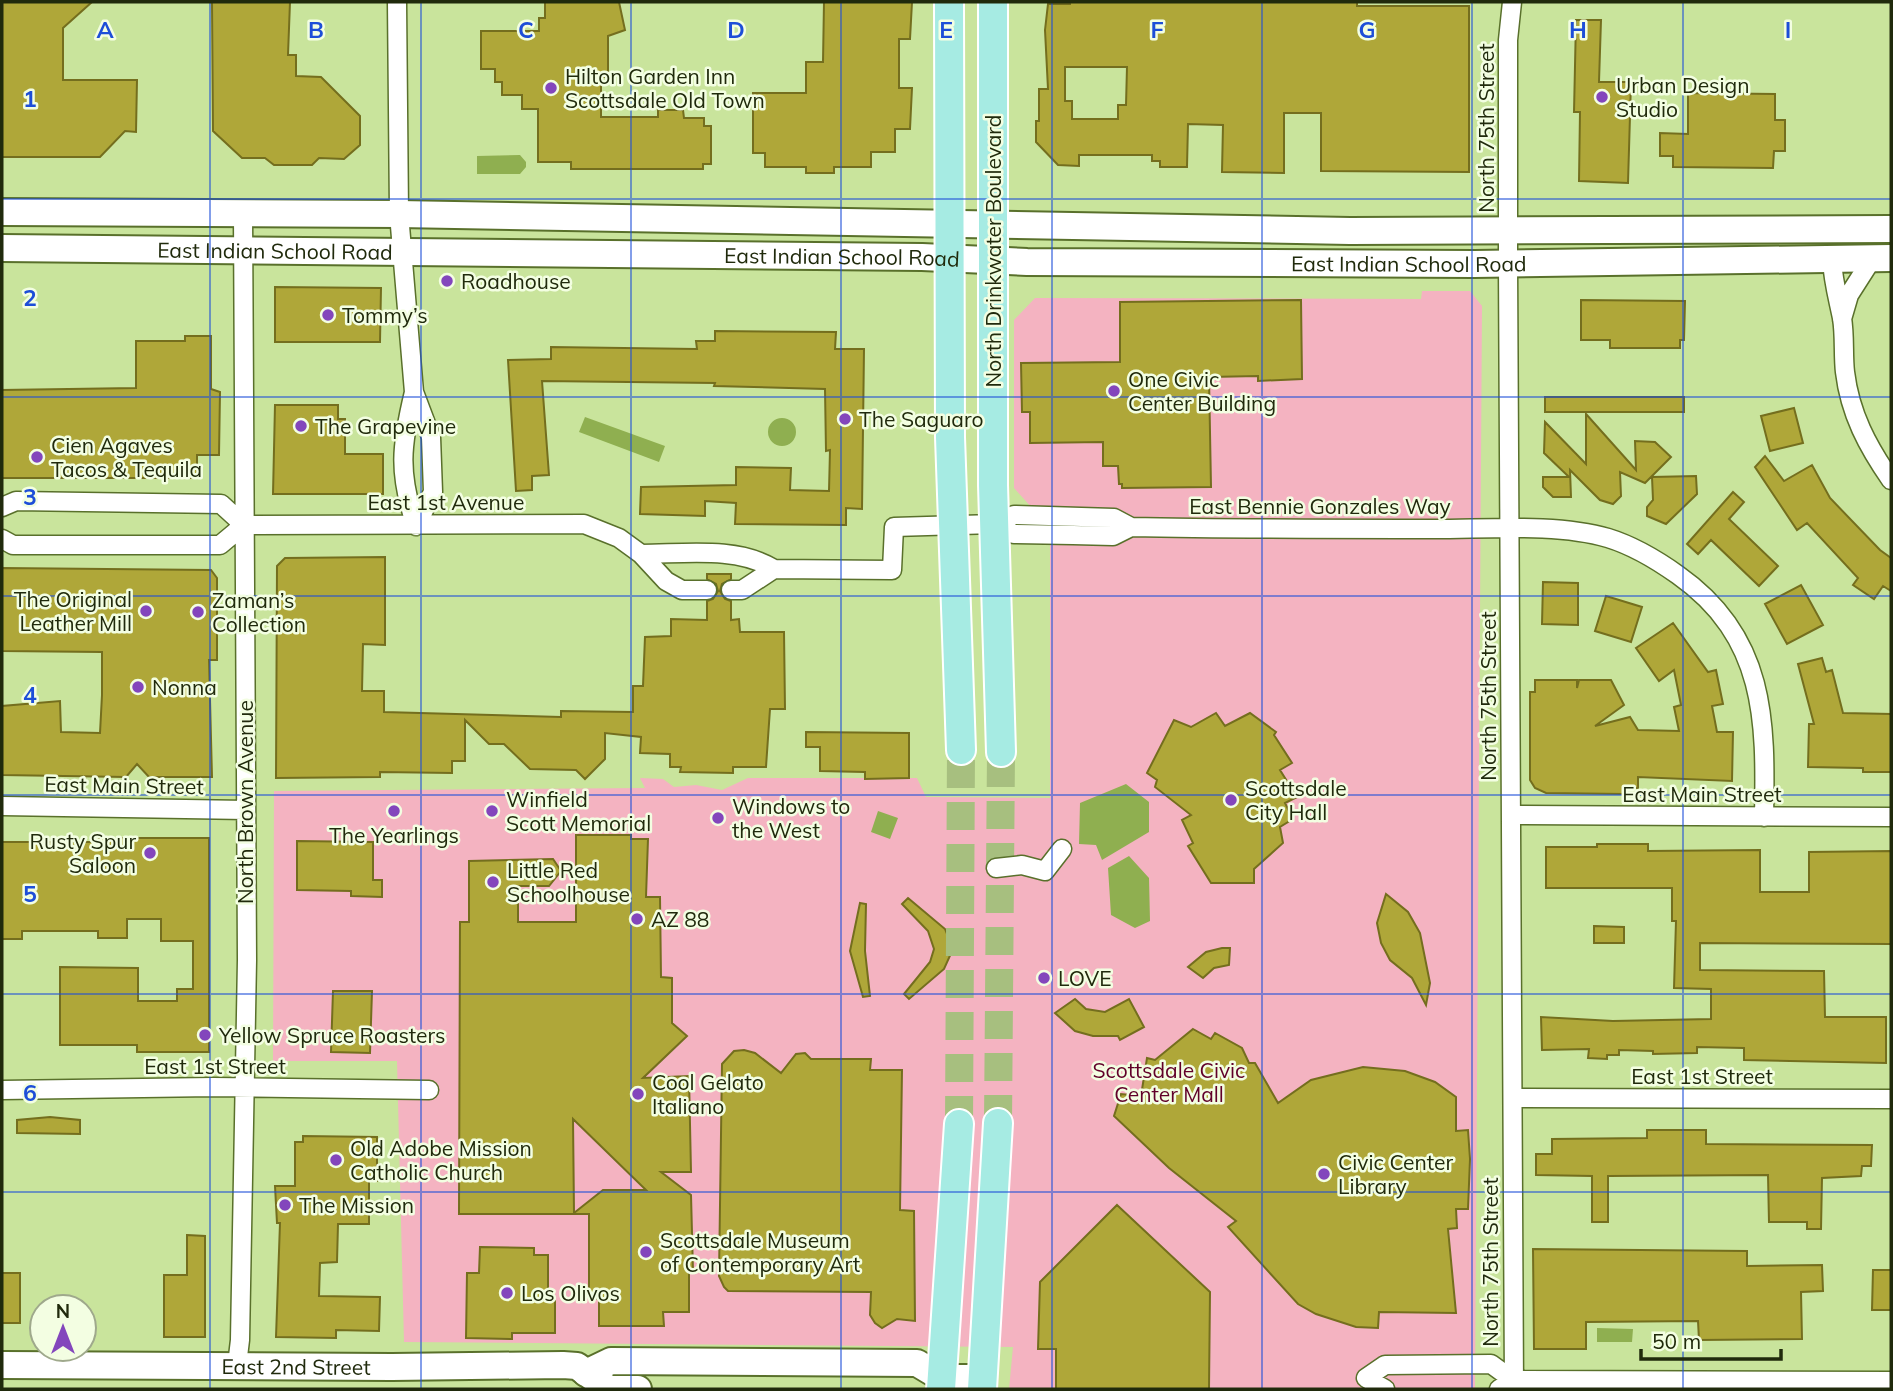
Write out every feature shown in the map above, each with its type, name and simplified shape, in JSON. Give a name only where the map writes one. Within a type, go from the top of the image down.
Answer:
[{"type":"main road","name":"North Drinkwater Boulevard","points":[[950,2],[952,527],[961,750]]},
{"type":"main road","name":"North Drinkwater Boulevard","points":[[993,2],[993,524],[1001,752]]},
{"type":"main road","name":"East Indian School Road","points":[[2,212],[399,214],[995,226],[1508,232],[1891,229]]},
{"type":"main road","name":"East Indian School Road","points":[[2,248],[995,261],[1508,264],[1881,258]]},
{"type":"main road","points":[[936,1385],[982,1384],[998,1123]]},
{"type":"main road","points":[[936,1385],[959,1124]]},
{"type":"main road","points":[[587,1381],[611,1361],[863,1361],[917,1363],[936,1385]]},
{"type":"main road","name":"East 2nd Street","points":[[2,1365],[236,1377],[392,1367],[577,1366],[587,1381],[609,1389],[638,1389]]},
{"type":"street","points":[[397,2],[399,214],[405,253],[414,392],[404,435],[404,490],[416,526]]},
{"type":"street","name":"North 75th Street","points":[[1509,1386],[1513,1098],[1508,40],[1513,2]]},
{"type":"street","name":"North Brown Avenue","points":[[236,1377],[245,1087],[243,214]]},
{"type":"street","points":[[1842,319],[1850,295],[1881,258]]},
{"type":"street","points":[[1832,260],[1834,295],[1842,319],[1845,373],[1859,430],[1891,480]]},
{"type":"street","points":[[414,392],[431,437],[433,492],[416,526]]},
{"type":"street","points":[[2,507],[16,500],[220,504],[244,525],[220,545],[13,545],[2,539]]},
{"type":"street","name":"East 1st Avenue","points":[[244,525],[584,524],[601,528],[641,554],[666,580],[682,590],[707,590]]},
{"type":"street","points":[[641,554],[736,556],[762,562],[774,569],[892,570],[894,527],[993,524]]},
{"type":"street","name":"East Bennie Gonzales Way","points":[[993,524],[1014,534],[1113,536],[1131,527],[1570,532],[1608,538],[1641,550],[1719,609],[1743,652],[1761,706],[1765,752],[1764,817]]},
{"type":"street","points":[[731,590],[742,590],[774,569]]},
{"type":"street","name":"East Main Street","points":[[2,806],[246,810]]},
{"type":"street","name":"East Main Street","points":[[1512,815],[1891,817]]},
{"type":"street","points":[[996,868],[1022,865],[1045,871],[1062,849]]},
{"type":"street","name":"East 1st Street","points":[[2,1090],[245,1087],[429,1090]]},
{"type":"street","name":"East 1st Street","points":[[1513,1098],[1891,1099]]},
{"type":"street","points":[[1385,1389],[1366,1378],[1385,1365],[1491,1364],[1509,1386],[1891,1381]]},
{"type":"green space","name":"Scottsdale Civic Center Mall","points":[[1422,291],[1470,291],[1482,306],[1475,1389],[1009,1389],[1013,1347],[404,1342],[397,1061],[273,1061],[274,791],[645,788],[640,778],[663,779],[674,787],[696,785],[722,790],[748,778],[917,778],[926,797],[1050,798],[1050,510],[1033,509],[1014,488],[1014,320],[1035,298],[1421,299]]},
{"type":"shaded area","points":[[520,155],[526,162],[526,167],[520,174],[477,174],[477,156]]},
{"type":"shaded area","points":[[585,417],[665,446],[659,462],[579,432]]},
{"type":"shaded area","points":[[782,418],[792,422],[796,432],[792,442],[782,446],[772,442],[768,432],[772,422]]},
{"type":"shaded area","points":[[1126,784],[1149,802],[1149,832],[1102,860],[1096,845],[1079,844],[1080,803]]},
{"type":"shaded area","points":[[878,811],[898,818],[890,839],[871,832]]},
{"type":"shaded area","points":[[1129,856],[1149,878],[1150,921],[1135,928],[1111,915],[1108,868]]},
{"type":"shaded area","points":[[1597,1328],[1633,1329],[1632,1342],[1597,1342]]},
{"type":"building","points":[[2,2],[92,2],[63,28],[63,80],[137,80],[136,132],[125,131],[100,157],[2,157]]},
{"type":"building","points":[[212,2],[290,2],[288,55],[296,55],[296,76],[321,77],[360,116],[360,145],[344,159],[319,158],[312,165],[274,165],[265,158],[242,158],[213,131]]},
{"type":"building","name":"Hilton Garden Inn Scottsdale Old Town","points":[[545,2],[619,2],[625,30],[608,36],[608,77],[601,77],[601,117],[658,117],[658,110],[683,110],[684,118],[704,118],[704,126],[711,126],[711,164],[703,164],[703,169],[571,169],[571,162],[538,162],[538,109],[522,109],[522,95],[502,95],[502,82],[495,82],[495,69],[481,69],[481,31],[539,31],[539,18],[545,18]]},
{"type":"building","points":[[824,2],[912,2],[910,39],[899,39],[899,88],[912,88],[910,129],[895,129],[895,152],[871,152],[871,167],[834,167],[834,173],[806,173],[806,167],[765,167],[765,153],[753,153],[753,93],[806,93],[806,62],[823,62]]},
{"type":"building","points":[[1357,2],[1357,6],[1469,6],[1469,172],[1321,171],[1321,113],[1284,113],[1284,173],[1222,172],[1223,125],[1188,124],[1187,167],[1160,167],[1160,161],[1152,161],[1152,155],[1079,155],[1079,166],[1058,165],[1036,142],[1036,121],[1039,121],[1039,89],[1048,89],[1045,30],[1048,4]],"holes":[[[1065,67],[1127,67],[1126,105],[1118,105],[1118,119],[1072,119],[1072,101],[1065,101]]]},
{"type":"building","name":"Urban Design Studio","points":[[1576,20],[1601,20],[1599,82],[1631,82],[1628,183],[1579,181],[1580,112],[1574,112]]},
{"type":"building","points":[[1688,93],[1775,94],[1775,120],[1785,120],[1785,151],[1774,151],[1773,168],[1673,167],[1673,156],[1660,156],[1660,133],[1688,134]]},
{"type":"building","name":"Tommy’s","points":[[275,287],[381,288],[380,342],[275,342]]},
{"type":"building","name":"One Civic Center Building","points":[[1301,300],[1302,379],[1258,381],[1258,376],[1209,377],[1211,487],[1122,488],[1122,484],[1119,484],[1118,466],[1103,466],[1103,442],[1030,443],[1030,412],[1022,412],[1021,363],[1120,362],[1120,302]]},
{"type":"building","points":[[1581,300],[1685,301],[1684,340],[1680,340],[1680,348],[1610,348],[1610,340],[1581,340]]},
{"type":"building","name":"The Saguaro","points":[[715,331],[836,332],[835,349],[864,349],[862,509],[846,508],[846,525],[735,524],[736,503],[705,501],[705,516],[640,514],[641,487],[736,485],[736,467],[791,468],[790,490],[829,491],[830,450],[826,451],[825,389],[714,386],[715,383],[542,381],[549,475],[532,476],[532,490],[516,491],[508,360],[551,359],[551,347],[697,349],[696,341],[715,341]]},
{"type":"building","points":[[185,336],[211,336],[211,389],[220,392],[219,455],[197,455],[197,478],[2,478],[2,390],[136,388],[136,341],[185,341]]},
{"type":"building","points":[[1545,397],[1684,397],[1684,412],[1545,412]]},
{"type":"building","points":[[275,405],[338,405],[338,419],[345,419],[345,454],[383,454],[383,494],[273,494]]},
{"type":"building","points":[[1794,408],[1803,443],[1770,451],[1761,416]]},
{"type":"building","points":[[1586,414],[1636,470],[1635,441],[1655,442],[1671,457],[1645,483],[1620,472],[1621,496],[1613,504],[1600,500],[1570,470],[1571,497],[1553,497],[1543,487],[1543,477],[1569,477],[1544,453],[1545,422],[1586,464]]},
{"type":"building","points":[[1765,456],[1784,481],[1812,465],[1830,498],[1891,558],[1891,591],[1883,586],[1874,599],[1853,585],[1858,578],[1807,523],[1797,530],[1755,467]]},
{"type":"building","points":[[1696,476],[1697,494],[1666,524],[1647,516],[1647,507],[1653,500],[1652,477]]},
{"type":"building","points":[[1733,492],[1744,502],[1729,519],[1778,566],[1759,586],[1711,540],[1698,554],[1687,544]]},
{"type":"building","points":[[385,557],[385,645],[363,644],[362,691],[384,691],[384,712],[561,717],[561,711],[633,712],[633,686],[643,686],[645,637],[671,636],[671,619],[707,620],[707,601],[713,599],[718,591],[716,584],[707,579],[707,574],[731,574],[731,579],[722,584],[720,591],[725,599],[731,601],[731,620],[739,619],[740,632],[784,632],[785,709],[770,709],[766,767],[733,767],[733,773],[680,772],[681,767],[670,767],[670,754],[640,753],[641,737],[605,733],[605,759],[585,779],[576,770],[530,769],[504,744],[489,744],[465,720],[465,761],[452,761],[452,773],[380,772],[380,777],[276,778],[277,566],[285,558]]},
{"type":"building","points":[[2,568],[211,570],[217,578],[217,660],[209,660],[212,777],[149,777],[137,764],[126,777],[2,775],[2,706],[60,701],[61,732],[100,733],[102,652],[2,651]]},
{"type":"building","points":[[1543,582],[1578,583],[1578,625],[1542,624]]},
{"type":"building","points":[[1801,585],[1823,625],[1787,644],[1765,604]]},
{"type":"building","points":[[1606,596],[1642,607],[1631,642],[1595,631]]},
{"type":"building","points":[[1673,623],[1708,672],[1716,670],[1723,704],[1712,706],[1717,732],[1733,732],[1732,781],[1638,777],[1638,788],[1624,788],[1624,794],[1546,793],[1535,788],[1530,780],[1530,692],[1535,692],[1535,680],[1577,680],[1577,688],[1579,680],[1611,680],[1624,705],[1595,726],[1630,717],[1638,730],[1679,731],[1674,707],[1681,705],[1674,670],[1659,681],[1636,648]]},
{"type":"building","points":[[1822,658],[1826,672],[1832,670],[1843,713],[1891,714],[1891,772],[1863,772],[1863,768],[1808,767],[1809,724],[1814,724],[1798,664]]},
{"type":"building","name":"Scottsdale City Hall","points":[[1216,713],[1225,726],[1250,713],[1276,732],[1274,735],[1292,763],[1280,770],[1297,797],[1285,803],[1293,819],[1280,827],[1283,843],[1254,869],[1254,883],[1211,883],[1188,846],[1193,843],[1182,820],[1191,815],[1155,787],[1157,780],[1147,773],[1174,720],[1191,727]]},
{"type":"building","points":[[806,732],[909,733],[909,778],[865,779],[865,772],[820,771],[820,747],[806,747]]},
{"type":"building","points":[[576,835],[631,835],[631,839],[648,839],[646,897],[660,897],[661,977],[672,978],[672,1023],[687,1036],[643,1078],[689,1076],[691,1172],[661,1172],[691,1195],[693,1271],[689,1271],[689,1312],[663,1312],[664,1326],[599,1326],[599,1300],[589,1294],[589,1214],[459,1214],[460,922],[469,922],[469,861],[553,859],[561,871],[549,886],[518,886],[518,922],[576,922]],"holes":[[[573,1119],[646,1190],[603,1190],[574,1213]]]},
{"type":"building","points":[[99,838],[209,838],[209,1052],[137,1052],[137,1045],[60,1045],[60,967],[138,968],[138,1001],[177,1001],[177,989],[193,989],[193,941],[161,941],[161,919],[127,919],[127,938],[98,938],[98,931],[22,931],[22,939],[2,939],[2,842],[99,842]]},
{"type":"building","points":[[297,841],[373,842],[373,880],[382,880],[382,897],[351,896],[351,891],[297,890]]},
{"type":"building","points":[[1597,844],[1648,844],[1648,851],[1760,850],[1760,892],[1809,892],[1809,852],[1891,851],[1891,944],[1700,943],[1700,970],[1824,971],[1825,1017],[1886,1017],[1886,1063],[1744,1060],[1744,1048],[1697,1047],[1697,1053],[1653,1054],[1653,1051],[1619,1050],[1619,1055],[1607,1055],[1607,1059],[1588,1058],[1589,1049],[1542,1050],[1541,1017],[1613,1021],[1711,1019],[1711,989],[1674,988],[1676,921],[1672,921],[1672,888],[1546,888],[1546,847],[1597,847]]},
{"type":"building","points":[[1386,894],[1408,912],[1420,933],[1430,983],[1426,1005],[1412,978],[1390,960],[1381,943],[1377,923]]},
{"type":"building","points":[[908,898],[945,929],[953,949],[944,969],[909,999],[904,994],[930,962],[934,949],[928,931],[902,904]]},
{"type":"building","points":[[860,903],[866,904],[865,951],[870,996],[863,997],[850,951]]},
{"type":"building","points":[[1594,926],[1624,927],[1624,943],[1594,943]]},
{"type":"building","points":[[1230,948],[1229,965],[1214,968],[1203,978],[1188,967],[1206,952]]},
{"type":"building","points":[[333,991],[372,991],[370,1053],[331,1052]]},
{"type":"building","points":[[1075,999],[1086,1009],[1105,1012],[1129,999],[1144,1027],[1120,1040],[1118,1036],[1093,1036],[1075,1031],[1055,1013]]},
{"type":"building","name":"Civic Center Library","points":[[1193,1029],[1211,1039],[1215,1033],[1242,1048],[1249,1063],[1255,1063],[1278,1103],[1311,1080],[1363,1067],[1405,1071],[1435,1082],[1456,1097],[1456,1131],[1468,1130],[1470,1159],[1468,1209],[1456,1209],[1457,1228],[1448,1229],[1456,1313],[1379,1312],[1378,1328],[1356,1327],[1316,1314],[1298,1304],[1228,1227],[1236,1221],[1169,1168],[1114,1116],[1121,1094],[1141,1096],[1147,1058],[1155,1060]]},
{"type":"building","points":[[734,1051],[755,1053],[781,1073],[796,1054],[805,1053],[811,1059],[871,1059],[870,1070],[902,1070],[900,1210],[914,1211],[915,1321],[897,1319],[882,1328],[870,1315],[871,1292],[728,1291],[724,1287],[719,1276],[722,1064]]},
{"type":"building","points":[[50,1117],[80,1120],[80,1134],[17,1133],[17,1120]]},
{"type":"building","points":[[1647,1130],[1706,1130],[1706,1144],[1872,1145],[1871,1166],[1862,1166],[1861,1176],[1822,1178],[1821,1229],[1807,1229],[1807,1222],[1769,1222],[1768,1175],[1608,1176],[1608,1222],[1592,1222],[1592,1176],[1536,1175],[1536,1154],[1552,1154],[1552,1139],[1647,1138]]},
{"type":"building","points":[[303,1136],[377,1137],[377,1181],[369,1181],[369,1224],[338,1224],[337,1262],[320,1263],[319,1296],[380,1297],[379,1331],[336,1330],[336,1338],[276,1337],[280,1223],[277,1223],[275,1186],[295,1186],[295,1142],[303,1142]]},
{"type":"building","points":[[1117,1205],[1210,1292],[1209,1389],[1056,1389],[1056,1349],[1038,1349],[1040,1282]]},
{"type":"building","points":[[187,1235],[205,1236],[205,1337],[164,1337],[164,1275],[187,1275]]},
{"type":"building","name":"Los Olivos","points":[[480,1247],[534,1248],[534,1255],[548,1255],[548,1301],[555,1301],[555,1333],[512,1333],[512,1339],[466,1338],[467,1273],[479,1273]]},
{"type":"building","points":[[1533,1249],[1747,1251],[1747,1266],[1822,1265],[1823,1291],[1801,1292],[1802,1339],[1699,1340],[1698,1321],[1586,1322],[1586,1349],[1534,1349]]},
{"type":"building","points":[[1873,1270],[1891,1270],[1891,1310],[1872,1310]]},
{"type":"building","points":[[2,1273],[20,1273],[20,1323],[2,1323]]},
{"type":"tunnel","points":[[959,1124],[961,750]]},
{"type":"tunnel","points":[[998,1123],[1001,752]]},
{"type":"place","name":"Hilton Garden Inn Scottsdale Old Town","points":[[551,88]]},
{"type":"place","name":"Urban Design Studio","points":[[1602,97]]},
{"type":"place","name":"Roadhouse","points":[[447,281]]},
{"type":"place","name":"Tommy’s","points":[[328,315]]},
{"type":"place","name":"One Civic Center Building","points":[[1114,391]]},
{"type":"place","name":"The Saguaro","points":[[845,419]]},
{"type":"place","name":"The Grapevine","points":[[301,426]]},
{"type":"place","name":"Cien Agaves Tacos & Tequila","points":[[37,457]]},
{"type":"place","name":"The Original Leather Mill","points":[[146,611]]},
{"type":"place","name":"Zaman’s Collection","points":[[198,612]]},
{"type":"place","name":"Nonna","points":[[138,687]]},
{"type":"place","name":"Scottsdale City Hall","points":[[1231,800]]},
{"type":"place","name":"The Yearlings","points":[[394,811]]},
{"type":"place","name":"Winfield Scott Memorial","points":[[492,811]]},
{"type":"place","name":"Windows to the West","points":[[718,818]]},
{"type":"place","name":"Rusty Spur Saloon","points":[[150,853]]},
{"type":"place","name":"Little Red Schoolhouse","points":[[493,882]]},
{"type":"place","name":"AZ 88","points":[[637,919]]},
{"type":"place","name":"LOVE","points":[[1044,978]]},
{"type":"place","name":"Yellow Spruce Roasters","points":[[205,1035]]},
{"type":"place","name":"Cool Gelato Italiano","points":[[638,1094]]},
{"type":"place","name":"Old Adobe Mission Catholic Church","points":[[336,1160]]},
{"type":"place","name":"Civic Center Library","points":[[1324,1174]]},
{"type":"place","name":"The Mission","points":[[285,1205]]},
{"type":"place","name":"Scottsdale Museum of Contemporary Art","points":[[646,1252]]},
{"type":"place","name":"Los Olivos","points":[[507,1293]]}]
